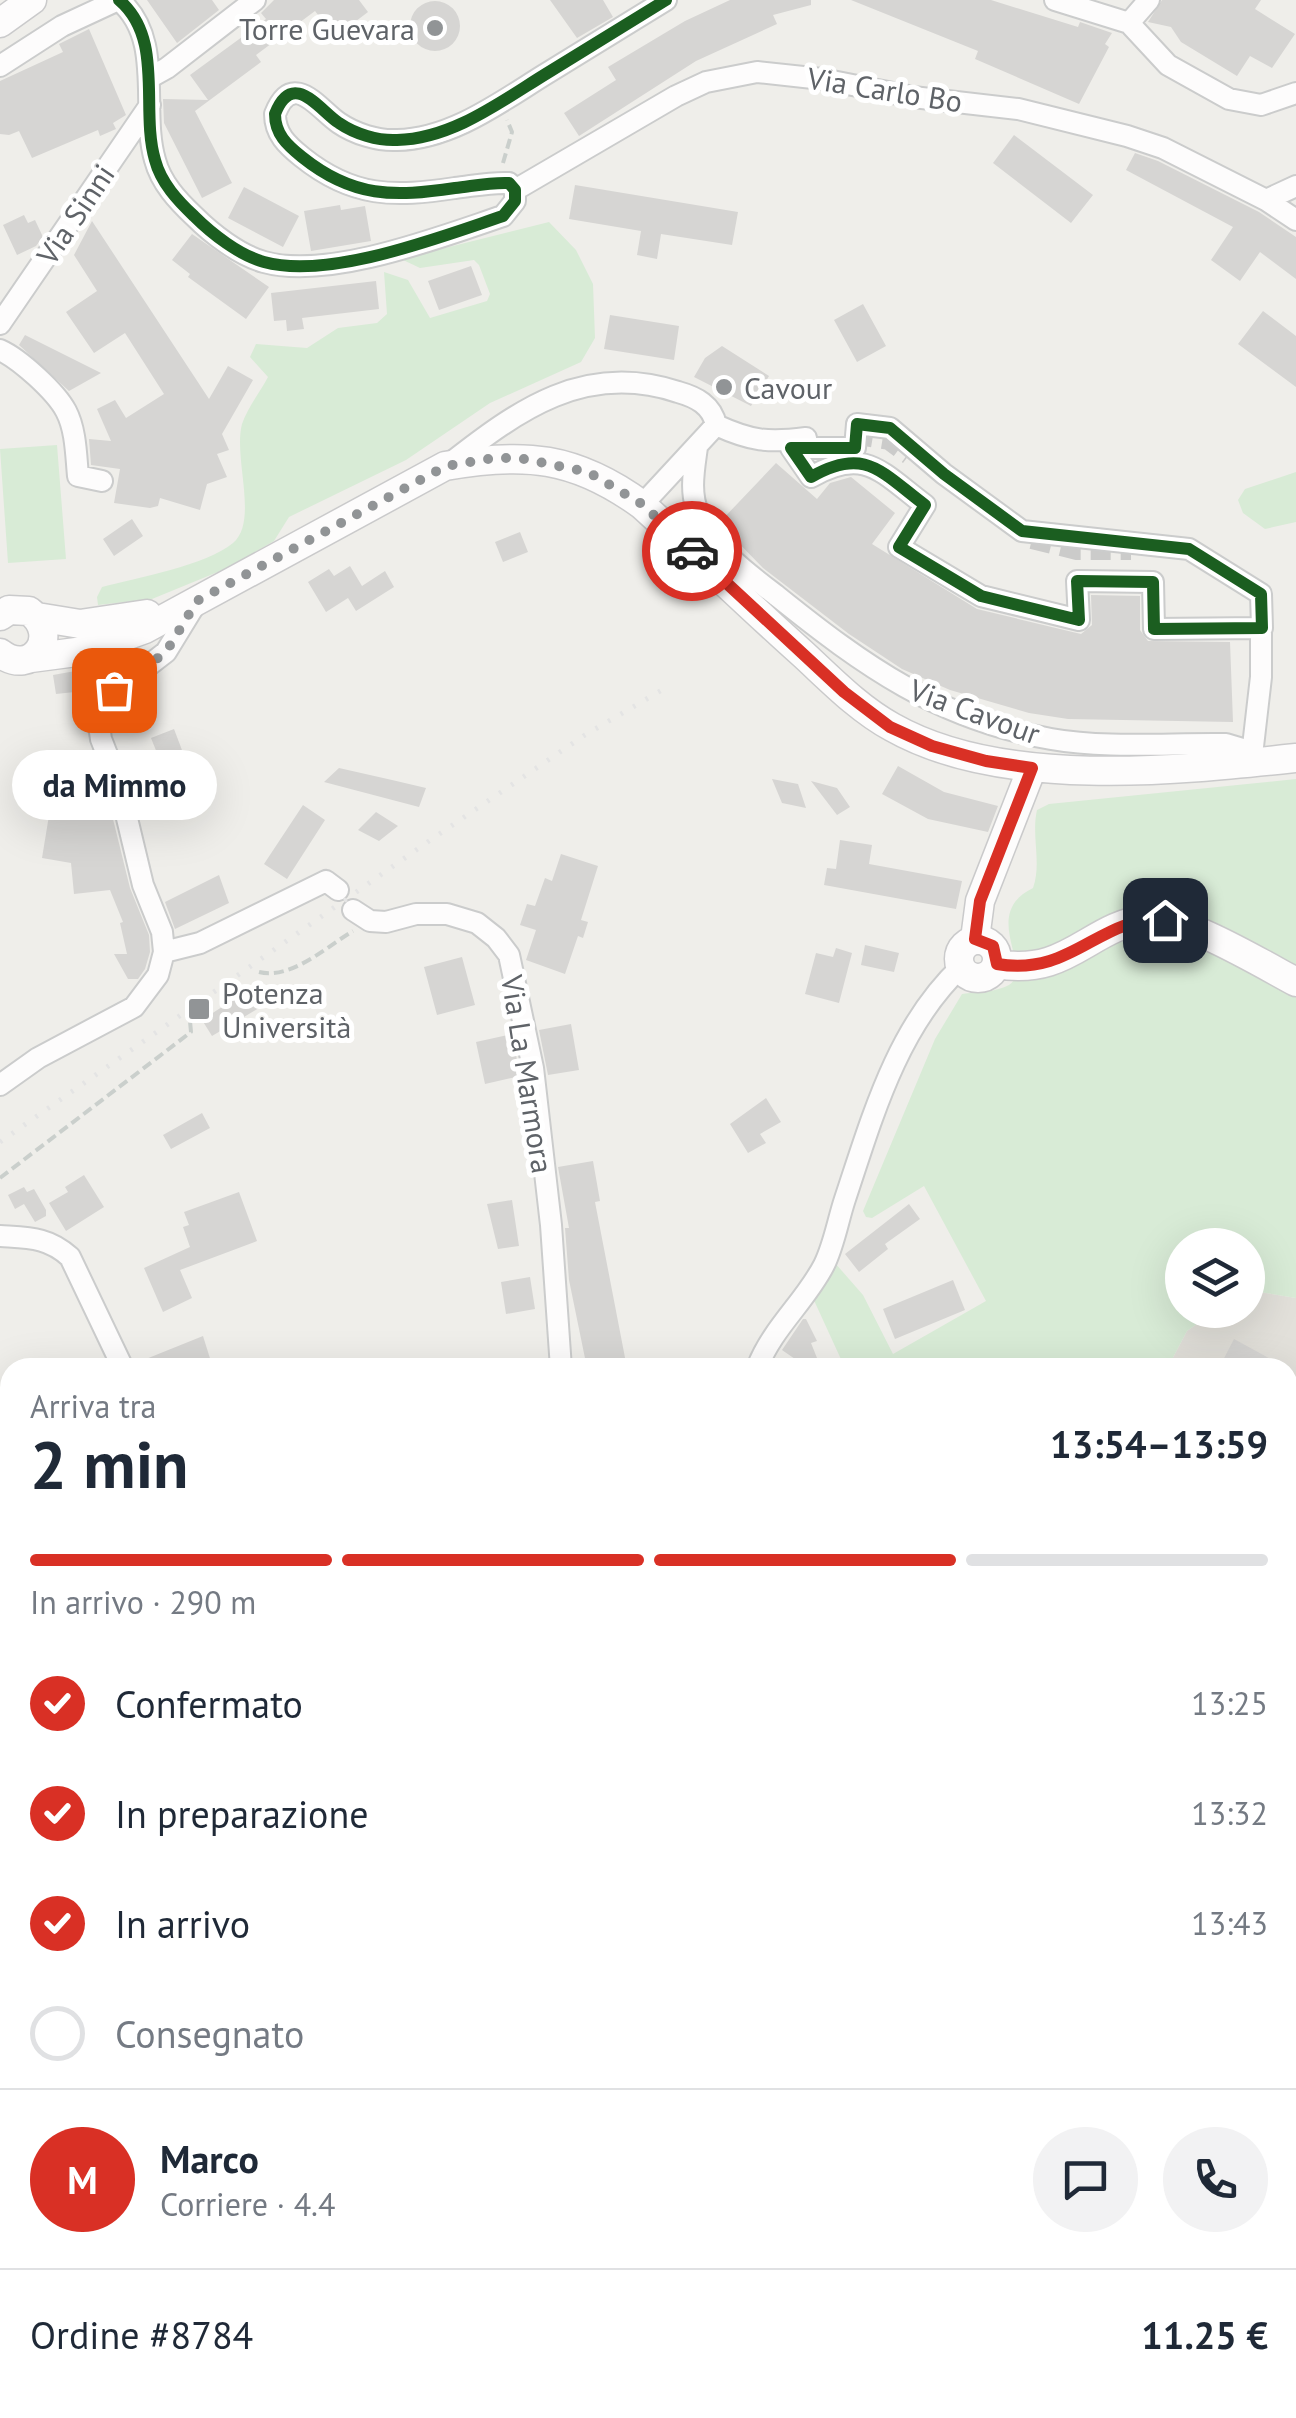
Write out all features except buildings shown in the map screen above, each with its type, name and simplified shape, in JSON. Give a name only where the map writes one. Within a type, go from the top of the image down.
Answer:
[{"type":"main road","points":[[0,23],[32,0]]},
{"type":"main road","name":"Via Cavour","points":[[9,657],[84,651],[145,628],[446,466],[494,458],[560,464],[588,472],[642,504],[844,692],[890,727],[932,746],[986,761],[1032,768],[1155,768],[1296,758]]},
{"type":"main road","name":"Via Cavour","points":[[14,610],[80,624],[127,619],[197,601]]},
{"type":"main road","name":"Via Cavour","points":[[9,657],[40,650],[44,639],[43,628],[14,610]]},
{"type":"main road","points":[[975,939],[993,946],[997,964],[990,974],[980,978],[968,976],[960,967],[960,951],[975,939],[980,901],[1032,768]]},
{"type":"main road","points":[[997,964],[1037,966],[1059,960],[1123,925],[1149,918],[1178,924],[1296,982]]},
{"type":"street","points":[[0,66],[62,26],[119,0],[131,10],[142,35],[154,160],[177,200],[205,227],[262,262],[285,266],[326,264],[389,251],[503,216],[515,201],[507,186],[374,194],[353,187],[310,163],[281,138],[275,121],[283,100],[304,94],[355,132],[397,140],[458,124],[500,104],[666,0]]},
{"type":"street","points":[[149,78],[255,0]]},
{"type":"street","points":[[1055,0],[1129,23],[1168,65],[1229,99],[1261,105],[1296,92]]},
{"type":"street","points":[[1129,23],[1149,0]]},
{"type":"street","name":"Via Carlo Bo","points":[[507,186],[706,82],[757,72],[822,78],[912,97],[1018,109],[1128,136],[1194,162],[1296,220]]},
{"type":"street","name":"Via Sinni","points":[[0,324],[150,105]]},
{"type":"street","points":[[1266,200],[1296,186]]},
{"type":"street","points":[[0,350],[16,357],[65,409],[74,436],[78,476],[102,480]]},
{"type":"street","name":"Via Cavour","points":[[446,466],[518,413],[548,397],[601,383],[657,385],[687,394],[708,406],[716,424]]},
{"type":"street","points":[[642,504],[716,424],[742,437],[764,442],[852,434]]},
{"type":"street","points":[[857,424],[890,428],[944,474],[1022,531],[1189,549],[1261,594],[1262,628],[1154,629],[1153,582],[1077,581],[1079,620],[981,596],[898,547],[924,505],[870,464],[836,462],[810,477],[791,448],[855,448],[857,424]]},
{"type":"street","name":"Via Cavour","points":[[697,447],[693,499],[724,552],[848,652],[904,688],[951,709],[1051,739],[1226,744],[1256,758]]},
{"type":"street","points":[[0,1084],[38,1058],[134,1007],[158,975],[164,952],[162,932],[144,885],[120,785],[99,725],[104,700],[166,652],[197,601]]},
{"type":"street","points":[[1256,758],[1261,634]]},
{"type":"street","points":[[164,952],[200,943],[326,881],[338,890]]},
{"type":"street","name":"Via La Marmora","points":[[361,916],[386,922],[416,914],[448,914],[477,923],[509,955],[534,1068],[560,1358]]},
{"type":"street","points":[[761,1358],[767,1342],[824,1266],[871,1120],[900,1053],[935,991],[960,967]]},
{"type":"street","points":[[0,1236],[42,1238],[56,1244],[70,1258],[117,1358]]},
{"type":"path","points":[[500,104],[512,132],[507,186]]},
{"type":"path","points":[[259,972],[273,975],[292,968],[361,916]]},
{"type":"path","points":[[0,1178],[192,1032],[190,1021]]},
{"type":"shaded area","points":[[1265,1293],[1296,1298],[1296,1358],[1173,1358],[1187,1331],[1265,1328]]},
{"type":"green space","points":[[549,222],[576,250],[593,284],[595,338],[581,362],[490,403],[406,460],[289,517],[274,541],[230,567],[152,599],[98,605],[102,587],[206,558],[233,543],[240,533],[245,505],[240,454],[242,424],[268,377],[250,357],[256,344],[307,348],[338,328],[377,323],[387,314],[384,272],[408,280],[430,318],[487,301],[490,294],[474,260],[420,268],[401,259]]},
{"type":"green space","points":[[57,445],[66,559],[8,563],[0,449]]},
{"type":"green space","points":[[1296,472],[1296,522],[1265,529],[1243,513],[1238,500],[1245,489]]},
{"type":"green space","points":[[1296,779],[1296,1298],[1265,1293],[1265,1228],[1165,1228],[1165,1328],[1191,1328],[1173,1358],[840,1358],[812,1296],[835,1263],[863,1295],[893,1354],[986,1301],[924,1186],[872,1218],[863,1211],[935,1039],[962,994],[1004,987],[1015,977],[1010,912],[1018,899],[1033,888],[1036,879],[1037,810],[1049,804]]},
{"type":"tunnel","points":[[853,434],[889,440],[909,455]]},
{"type":"tunnel","points":[[1032,539],[1077,550],[1131,550]]},
{"type":"railway","points":[[0,1142],[429,841],[585,735],[662,690]]},
{"type":"cycle path","points":[[119,0],[142,34],[149,76],[151,140],[166,184],[188,210],[226,243],[255,259],[290,266],[352,261],[417,245],[503,216],[515,201],[515,190],[509,183],[393,193],[339,180],[302,157],[280,133],[275,114],[290,94],[307,97],[339,123],[367,136],[418,138],[458,125],[495,106],[666,0]]},
{"type":"cycle path","points":[[857,424],[890,428],[944,474],[1022,531],[1189,549],[1261,594],[1262,628],[1154,629],[1153,582],[1077,581],[1079,620],[981,596],[899,547],[925,505],[896,482],[859,464],[830,468],[811,477],[791,448],[855,448],[857,424]]},
{"type":"way so far","points":[[114,690],[166,652],[197,601],[446,466],[519,458],[588,472],[642,504],[692,551]]},
{"type":"place","name":"Torre Guevara","points":[[435,28]]},
{"type":"place","name":"Cavour","points":[[724,387]]},
{"type":"place","name":"da Mimmo","points":[[114,690]]},
{"type":"place","name":"Potenza Università","points":[[199,1009]]},
{"type":"route","points":[[692,551],[844,692],[890,727],[932,746],[986,761],[1032,768],[976,920],[975,939],[993,946],[997,964],[1037,966],[1076,952],[1123,925],[1149,918],[1165,920]]}]
